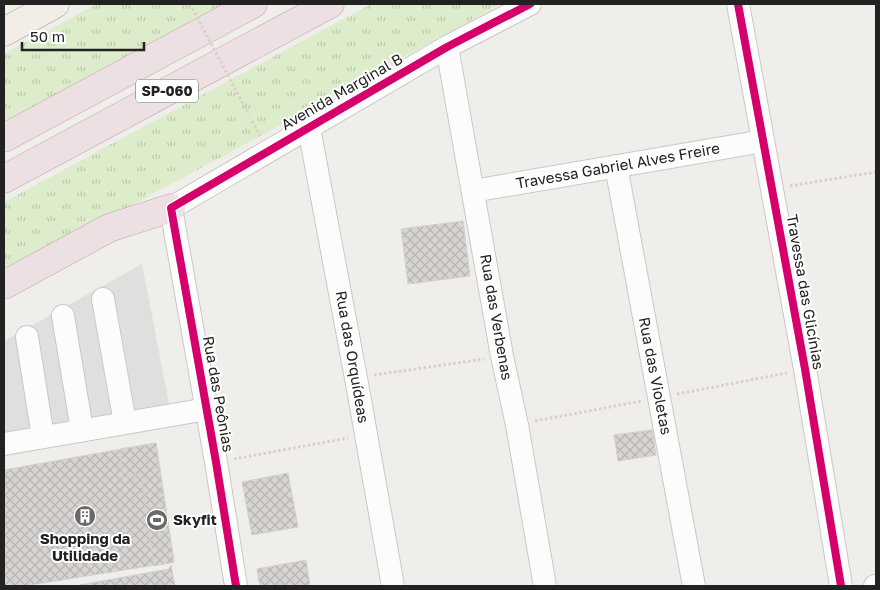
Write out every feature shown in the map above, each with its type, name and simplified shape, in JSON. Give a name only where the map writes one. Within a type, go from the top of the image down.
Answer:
[{"type":"highway","name":"SP-060","points":[[4,138],[254,4]]},
{"type":"highway","name":"SP-060","points":[[4,179],[330,4]]},
{"type":"highway","points":[[4,285],[109,228],[171,208]]},
{"type":"main road","points":[[4,32],[55,4]]},
{"type":"street","name":"Avenida Marginal B","points":[[171,208],[447,47],[530,4]]},
{"type":"street","name":"Travessa das Glicínias","points":[[738,4],[805,369],[841,586]]},
{"type":"street","name":"Rua das Verbenas","points":[[447,47],[545,586]]},
{"type":"street","name":"Rua das Orquídeas","points":[[309,128],[393,586]]},
{"type":"street","name":"Travessa Gabriel Alves Freire","points":[[473,191],[763,141]]},
{"type":"street","name":"Rua das Violetas","points":[[616,166],[694,586]]},
{"type":"street","name":"Rua das Peônias","points":[[171,208],[236,586]]},
{"type":"street","points":[[102,298],[125,423]]},
{"type":"street","points":[[63,316],[82,430]]},
{"type":"street","points":[[27,337],[43,437]]},
{"type":"street","points":[[4,444],[206,409]]},
{"type":"path","points":[[190,4],[249,114]]},
{"type":"path","points":[[252,121],[263,141]]},
{"type":"path","points":[[772,189],[876,172]]},
{"type":"path","points":[[356,378],[502,356]]},
{"type":"path","points":[[216,462],[366,435]]},
{"type":"green space","points":[[97,4],[227,4],[4,123],[4,54]]},
{"type":"green space","points":[[371,4],[500,4],[132,205],[4,278],[4,202]]},
{"type":"shaded area","points":[[142,264],[172,419],[4,452],[4,341]]},
{"type":"building","points":[[463,221],[470,276],[408,284],[401,229]]},
{"type":"building","points":[[652,430],[656,455],[618,461],[614,435]]},
{"type":"building","name":"Shopping da Utilidade","points":[[156,443],[174,562],[24,586],[4,586],[4,470]]},
{"type":"building","name":"Skyfit","points":[[156,443],[174,562],[154,566],[141,474],[123,478],[120,449]]},
{"type":"building","points":[[288,473],[298,527],[252,535],[242,482]]},
{"type":"building","points":[[306,560],[310,586],[260,586],[257,569]]},
{"type":"building","points":[[171,565],[175,586],[74,586],[169,569]]},
{"type":"cycle path","points":[[236,586],[171,208],[447,47],[530,4]]},
{"type":"cycle path","points":[[738,4],[805,369],[841,586]]},
{"type":"place","name":"Shopping da Utilidade","points":[[85,516]]},
{"type":"place","name":"Skyfit","points":[[157,520]]}]
